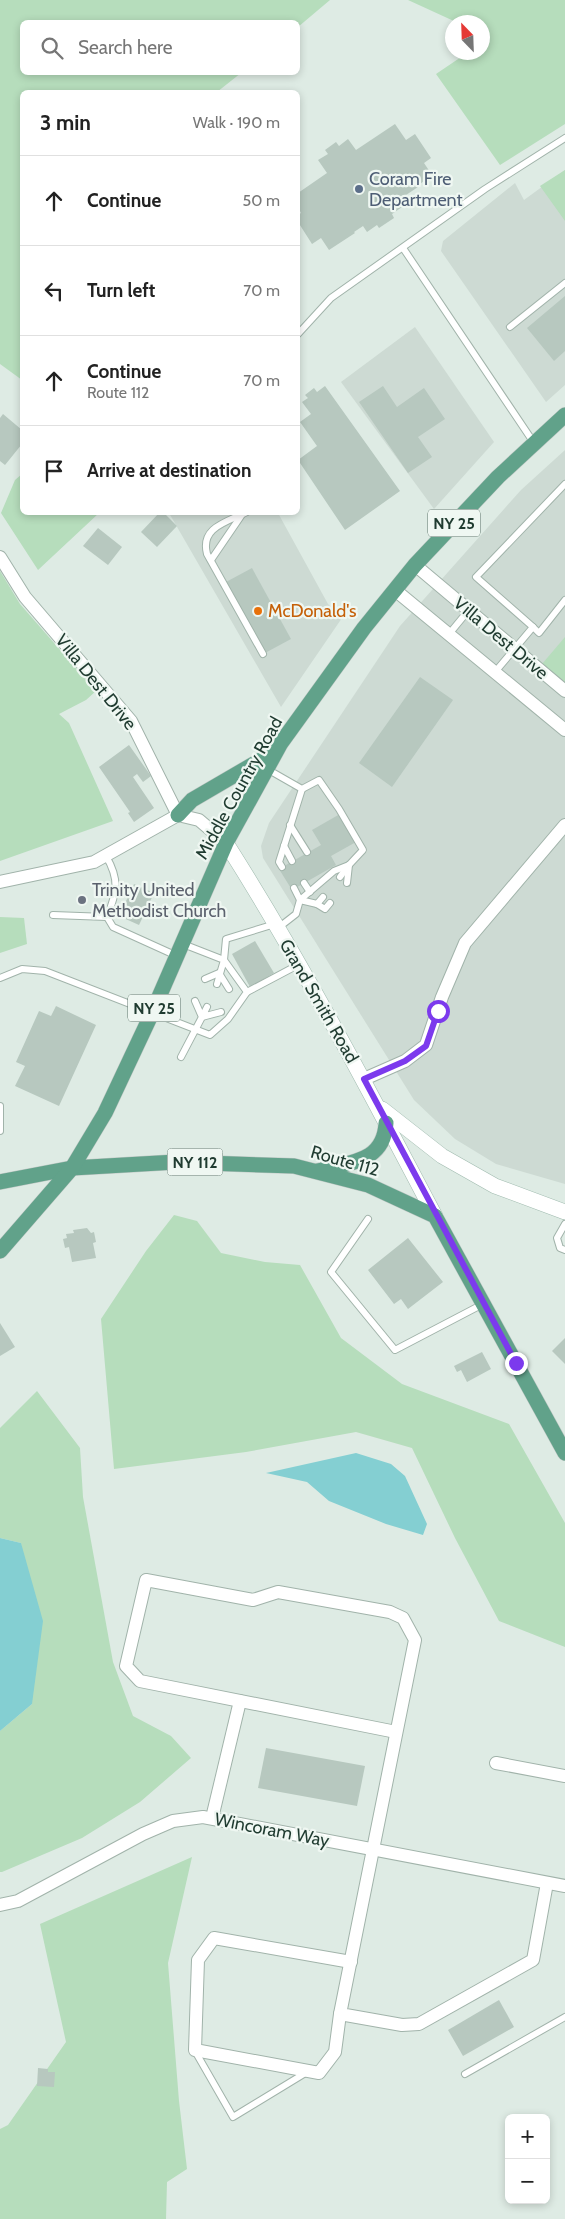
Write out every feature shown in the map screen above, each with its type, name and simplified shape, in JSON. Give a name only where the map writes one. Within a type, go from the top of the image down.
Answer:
[{"type":"main road","name":"Middle Country Road","points":[[0,1251],[72,1168],[105,1113],[152,1013],[226,843],[277,750],[364,628],[415,565],[498,477],[565,415]]},
{"type":"main road","points":[[178,815],[192,800],[277,750]]},
{"type":"main road","name":"Grand Smith Road","points":[[226,843],[364,1079],[435,1216]]},
{"type":"main road","points":[[377,1105],[442,1156],[495,1186],[565,1212]]},
{"type":"main road","points":[[316,1172],[367,1158],[376,1151],[386,1135],[386,1122]]},
{"type":"main road","name":"Route 112","points":[[0,1182],[72,1168],[176,1162],[294,1166],[368,1184],[435,1216]]},
{"type":"main road","points":[[435,1216],[565,1454]]},
{"type":"street","name":"Villa Dest Drive","points":[[0,557],[25,597],[131,721],[178,815]]},
{"type":"street","name":"Villa Dest Drive","points":[[415,565],[565,691]]},
{"type":"street","name":"Villa Dest Drive","points":[[395,590],[565,730]]},
{"type":"street","points":[[0,882],[100,859],[178,815],[200,820],[226,843]]},
{"type":"street","points":[[364,1079],[405,1061],[426,1046],[442,996],[465,943],[565,825]]},
{"type":"street","points":[[351,1962],[214,1938],[198,1960],[195,2050],[318,2073],[334,2052],[415,1640],[403,1618],[390,1612],[278,1592],[252,1600],[146,1580],[126,1666],[140,1681],[396,1732]]},
{"type":"street","points":[[212,1818],[240,1701]]},
{"type":"street","points":[[496,1764],[565,1776]]},
{"type":"street","name":"Wincoram Way","points":[[0,1905],[18,1901],[143,1834],[173,1821],[203,1817],[559,1884]]},
{"type":"street","points":[[340,2014],[402,2024],[419,2024],[533,1960],[559,1884]]},
{"type":"lane","points":[[300,332],[331,298],[485,189],[565,138]]},
{"type":"lane","points":[[403,248],[534,443]]},
{"type":"lane","points":[[510,327],[565,283]]},
{"type":"lane","points":[[565,484],[476,577],[540,633],[565,600]]},
{"type":"lane","points":[[243,515],[214,527],[207,535],[205,545],[211,560],[263,654]]},
{"type":"lane","points":[[211,560],[244,515]]},
{"type":"lane","points":[[449,634],[468,611]]},
{"type":"lane","points":[[495,672],[533,627]]},
{"type":"lane","points":[[267,769],[302,789]]},
{"type":"lane","points":[[282,867],[279,862],[302,789],[319,780],[340,809],[363,850],[340,877]]},
{"type":"lane","points":[[290,825],[307,852]]},
{"type":"lane","points":[[284,846],[292,861]]},
{"type":"lane","points":[[100,859],[113,869],[116,879],[115,897],[107,917]]},
{"type":"lane","points":[[347,883],[349,865]]},
{"type":"lane","points":[[217,984],[224,960],[226,939],[276,927],[296,914],[300,900],[334,871],[349,865]]},
{"type":"lane","points":[[304,883],[310,892]]},
{"type":"lane","points":[[294,888],[300,900]]},
{"type":"lane","points":[[317,904],[323,897]]},
{"type":"lane","points":[[300,900],[317,904],[325,909],[330,903]]},
{"type":"lane","points":[[53,915],[107,917]]},
{"type":"lane","points":[[107,917],[113,927],[180,950],[224,960],[247,992]]},
{"type":"lane","points":[[0,978],[22,969],[45,971],[210,1035],[228,1019],[247,992],[298,965]]},
{"type":"lane","points":[[205,979],[220,973]]},
{"type":"lane","points":[[220,973],[229,989]]},
{"type":"lane","points":[[195,1001],[202,1017]]},
{"type":"lane","points":[[181,1056],[207,1007]]},
{"type":"lane","points":[[202,1017],[221,1012]]},
{"type":"lane","points":[[0,1106],[0,1131]]},
{"type":"lane","points":[[368,1219],[331,1272],[395,1350],[484,1304]]},
{"type":"lane","points":[[565,1224],[557,1238],[560,1248],[565,1250]]},
{"type":"lane","points":[[465,2074],[565,2018]]},
{"type":"lane","points":[[195,2050],[233,2117],[309,2071]]},
{"type":"shaded area","points":[[565,170],[565,385],[546,402],[441,251],[443,241],[515,183],[524,200]]},
{"type":"shaded area","points":[[415,327],[494,442],[434,509],[341,382]]},
{"type":"shaded area","points":[[565,450],[565,1184],[496,1164],[455,1139],[414,1100],[263,858],[261,846],[269,823],[400,626],[521,490]]},
{"type":"shaded area","points":[[170,515],[279,515],[328,604],[342,618],[281,707]]},
{"type":"green space","points":[[0,0],[330,0],[300,25],[300,20],[20,20],[20,75],[238,75],[220,90],[20,90],[20,379],[0,364]]},
{"type":"green space","points":[[408,0],[565,0],[565,124],[500,165],[436,74],[457,60],[490,60],[490,15],[445,15],[445,17]]},
{"type":"green space","points":[[565,170],[565,221],[540,186]]},
{"type":"green space","points":[[20,476],[20,515],[97,515],[38,570],[1,513],[15,480]]},
{"type":"green space","points":[[0,571],[20,604],[96,691],[86,700],[59,714],[69,723],[113,821],[0,861]]},
{"type":"green space","points":[[565,637],[565,683],[542,664]]},
{"type":"green space","points":[[0,917],[24,918],[27,944],[0,953]]},
{"type":"green space","points":[[174,1215],[197,1221],[221,1253],[265,1262],[300,1265],[341,1338],[402,1384],[509,1424],[565,1523],[565,1647],[499,1621],[455,1538],[412,1448],[356,1432],[246,1452],[114,1469],[101,1319],[146,1251]]},
{"type":"green space","points":[[37,1391],[80,1448],[83,1497],[113,1662],[133,1716],[171,1736],[191,1758],[140,1802],[82,1838],[0,1872],[0,1731],[32,1704],[21,1543],[0,1538],[0,1428]]},
{"type":"green space","points":[[192,1857],[168,1963],[179,2101],[187,2169],[167,2182],[166,2219],[0,2219],[0,2129],[8,2125],[66,2042],[40,1924]]},
{"type":"water","points":[[356,1453],[391,1464],[405,1476],[427,1524],[423,1535],[386,1524],[329,1501],[307,1482],[266,1473]]},
{"type":"water","points":[[0,1538],[21,1543],[43,1621],[32,1704],[0,1731]]},
{"type":"building","name":"Coram Fire Department","points":[[395,124],[406,140],[415,134],[431,158],[424,163],[432,175],[397,201],[402,207],[392,214],[394,218],[379,228],[377,225],[367,232],[363,226],[329,250],[321,238],[312,244],[300,225],[300,192],[327,173],[318,160],[328,154],[325,150],[336,142],[339,146],[348,139],[356,150]]},
{"type":"building","points":[[565,296],[565,351],[554,361],[527,328]]},
{"type":"building","points":[[325,386],[400,491],[345,530],[300,463],[300,459],[317,446],[300,422],[311,414],[302,402],[308,398],[305,395],[314,388],[317,392]]},
{"type":"building","points":[[383,386],[397,407],[424,388],[445,419],[418,437],[432,457],[408,473],[359,402]]},
{"type":"building","points":[[3,414],[20,428],[20,446],[5,465],[0,461],[0,418]]},
{"type":"building","points":[[157,515],[166,515],[177,526],[157,547],[141,532]]},
{"type":"building","points":[[98,528],[122,547],[108,565],[83,546]]},
{"type":"building","name":"McDonald's","points":[[252,568],[291,639],[265,653],[226,582]]},
{"type":"building","points":[[420,677],[453,700],[392,787],[359,763]]},
{"type":"building","points":[[129,745],[151,776],[143,782],[137,774],[133,777],[154,808],[134,822],[128,813],[130,812],[99,767]]},
{"type":"building","points":[[340,814],[356,842],[331,856],[336,865],[292,890],[279,869],[321,845],[312,830]]},
{"type":"building","points":[[134,884],[154,893],[139,925],[119,916]]},
{"type":"building","points":[[255,941],[274,973],[250,987],[232,954]]},
{"type":"building","points":[[56,1006],[96,1025],[59,1106],[15,1086],[25,1066],[16,1062],[39,1011],[51,1016]]},
{"type":"building","points":[[87,1228],[91,1233],[94,1232],[96,1242],[93,1243],[96,1258],[72,1262],[69,1247],[65,1248],[63,1239],[67,1238],[66,1234],[74,1233],[73,1230]]},
{"type":"building","points":[[408,1238],[443,1282],[408,1309],[401,1299],[394,1304],[368,1270]]},
{"type":"building","points":[[0,1323],[15,1347],[0,1356]]},
{"type":"building","points":[[565,1338],[565,1364],[552,1351]]},
{"type":"building","points":[[482,1352],[491,1369],[467,1382],[461,1370],[457,1372],[454,1366]]},
{"type":"building","points":[[266,1748],[365,1766],[357,1806],[258,1788]]},
{"type":"building","points":[[499,2000],[514,2027],[463,2056],[448,2030]]},
{"type":"building","points":[[38,2068],[48,2069],[48,2072],[55,2072],[54,2087],[37,2086]]},
{"type":"place","name":"Coram Fire Department","points":[[359,189]]},
{"type":"place","name":"McDonald's","points":[[258,611]]},
{"type":"place","name":"Trinity United Methodist Church","points":[[82,900]]},
{"type":"route","points":[[438,1011],[426,1046],[405,1061],[364,1079],[435,1216],[516,1363]]}]
